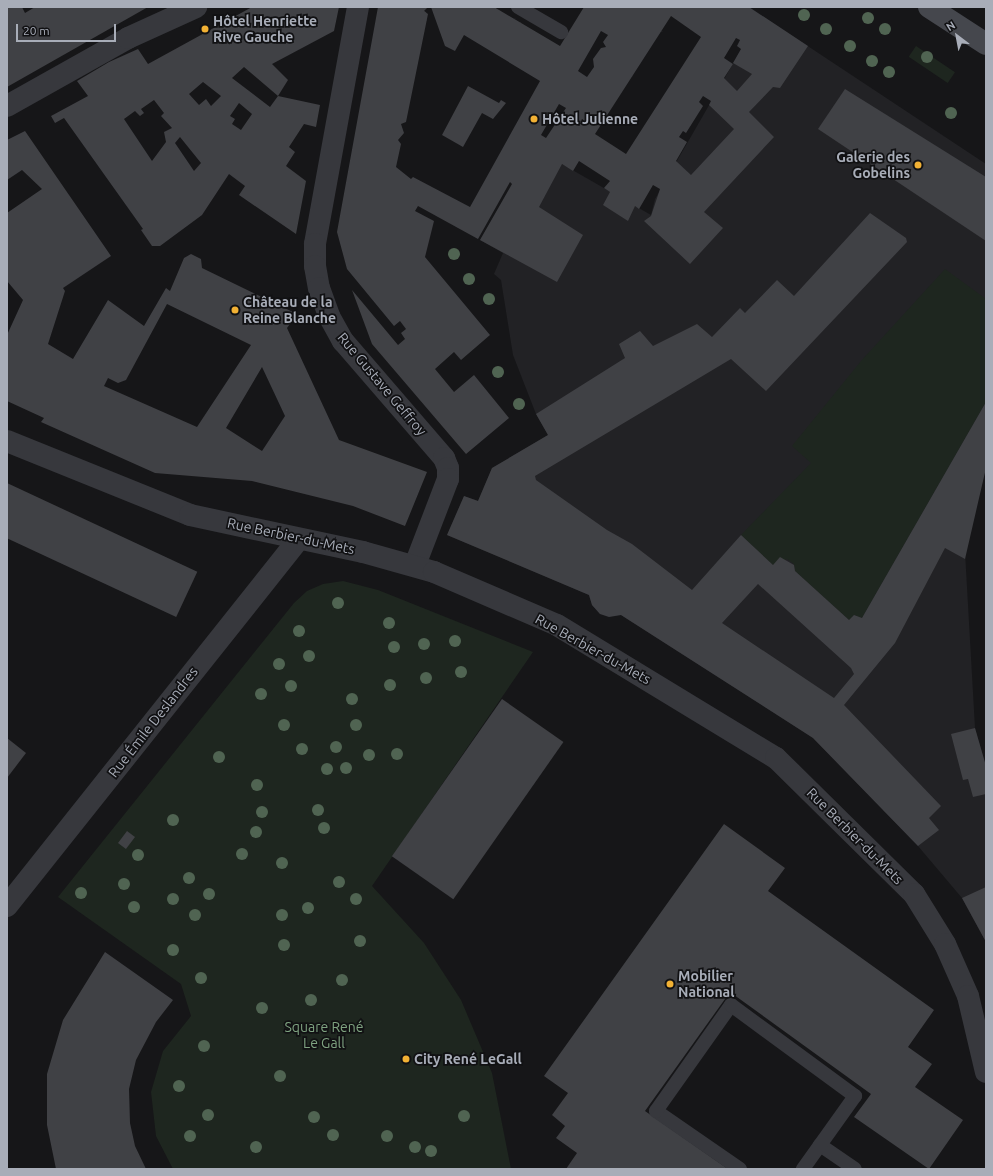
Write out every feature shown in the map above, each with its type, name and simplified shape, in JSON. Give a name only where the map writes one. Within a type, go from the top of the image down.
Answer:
[{"type":"main road","points":[[929,7],[986,44]]},
{"type":"street","points":[[7,106],[128,38],[196,7]]},
{"type":"street","name":"Rue Gustave Geffroy","points":[[358,7],[315,244],[315,266],[319,288],[329,316],[343,341],[444,458],[448,468],[448,479],[415,565]]},
{"type":"street","name":"Rue Berbier-du-Mets","points":[[7,441],[190,515],[415,565],[557,625],[776,758],[914,894],[945,944],[968,996],[986,1072]]},
{"type":"street","name":"Rue Émile Deslandres","points":[[7,906],[299,539]]},
{"type":"lane","points":[[518,7],[562,32]]},
{"type":"lane","points":[[740,1169],[656,1111],[731,1005],[855,1096],[803,1169]]},
{"type":"lane","points":[[820,1145],[855,1169]]},
{"type":"shaded area","points":[[761,15],[986,164],[986,468],[965,552],[975,728],[986,766],[986,942],[962,898],[918,846],[813,738],[621,615],[600,614],[592,605],[589,595],[447,535],[464,496],[478,501],[492,468],[548,435],[536,414],[513,355],[501,280],[494,274],[503,253],[480,240],[534,148],[651,215],[655,199]]},
{"type":"green space","points":[[916,46],[955,72],[948,83],[909,57]]},
{"type":"green space","points":[[945,269],[986,299],[986,402],[862,618],[854,615],[849,620],[795,571],[794,564],[787,559],[773,565],[741,535],[811,463],[792,446],[861,361]]},
{"type":"green space","name":"Square René Le Gall","points":[[343,581],[378,590],[533,652],[372,886],[424,943],[461,1000],[492,1073],[511,1169],[173,1169],[156,1136],[151,1092],[163,1051],[191,1016],[181,984],[58,897],[294,603],[307,591],[323,584]]},
{"type":"building","points":[[7,7],[22,7],[25,13],[35,7],[148,7],[7,87]]},
{"type":"building","points":[[252,7],[339,7],[334,31],[272,64],[288,80],[278,96],[320,105],[316,127],[304,124],[289,147],[295,152],[286,166],[306,181],[296,234],[239,195],[245,186],[229,174],[202,215],[160,246],[152,246],[141,230],[143,229],[64,118],[55,123],[51,116],[88,96],[77,81],[109,62],[138,49],[148,64]],"holes":[[[244,67],[278,96],[270,107],[232,78]],[[203,82],[221,96],[211,106],[206,99],[199,105],[189,94]],[[154,100],[164,113],[161,116],[172,128],[164,132],[166,142],[152,161],[124,119],[135,111],[140,116],[144,113],[141,109]],[[239,103],[252,114],[241,130],[232,124],[235,119],[230,116]],[[180,137],[201,163],[194,171],[175,143]]]},
{"type":"building","points":[[378,7],[428,7],[424,11],[428,14],[406,122],[401,124],[404,133],[398,140],[401,144],[396,167],[411,179],[413,177],[470,207],[540,81],[464,35],[455,51],[445,46],[431,7],[494,7],[560,46],[584,7],[749,7],[808,46],[780,88],[773,87],[749,112],[774,137],[704,212],[723,228],[690,264],[644,221],[651,216],[660,189],[653,185],[639,209],[635,206],[628,221],[603,205],[610,192],[604,188],[610,181],[579,161],[573,171],[562,164],[539,207],[583,235],[557,282],[480,240],[512,184],[510,182],[478,239],[418,206],[415,211],[434,221],[425,257],[490,335],[461,360],[454,352],[435,369],[454,392],[474,375],[509,418],[466,454],[372,344],[352,290],[398,345],[405,339],[401,333],[406,329],[400,321],[394,326],[347,269],[337,232]],"holes":[[[671,16],[701,37],[626,154],[595,134]],[[601,31],[608,35],[603,42],[606,47],[601,48],[593,59],[594,67],[587,77],[578,71]],[[736,38],[740,40],[737,46],[741,49],[733,63],[752,74],[737,91],[724,78],[733,64],[724,58]],[[703,96],[711,101],[709,105],[734,129],[691,175],[676,161],[687,142],[679,137],[683,131],[686,133],[703,106],[699,102]],[[559,104],[566,108],[546,138],[541,135]]]},
{"type":"building","points":[[468,86],[499,103],[501,100],[506,103],[493,119],[482,113],[463,147],[442,135]]},
{"type":"building","name":"Galerie des Gobelins","points":[[845,89],[986,177],[986,241],[818,129]]},
{"type":"building","points":[[25,131],[111,256],[63,288],[65,291],[48,344],[73,359],[108,300],[144,326],[166,288],[170,291],[184,258],[191,254],[201,259],[202,268],[297,314],[287,328],[339,440],[427,472],[405,526],[353,506],[252,481],[155,473],[41,422],[44,418],[7,401],[7,335],[23,300],[7,281],[7,213],[42,189],[22,170],[7,180],[7,140]],"holes":[[[167,304],[251,345],[197,427],[104,386],[108,378],[118,383],[126,380]],[[262,367],[285,416],[262,451],[226,428]]]},
{"type":"building","points":[[870,213],[906,238],[907,242],[766,391],[731,359],[535,476],[536,480],[607,530],[632,544],[692,590],[741,535],[773,565],[780,557],[794,565],[795,571],[849,620],[854,615],[862,618],[986,402],[986,468],[965,559],[945,548],[895,643],[844,705],[941,806],[929,818],[939,830],[918,846],[813,738],[621,615],[609,617],[600,614],[592,605],[589,595],[447,535],[464,496],[478,501],[492,468],[548,435],[536,414],[625,358],[619,344],[640,331],[653,346],[697,324],[712,337],[740,308],[745,313],[777,280],[794,296]],"holes":[[[758,584],[851,668],[854,674],[834,698],[722,623]]]},
{"type":"building","points":[[7,483],[197,572],[176,617],[7,538]]},
{"type":"building","points":[[502,699],[563,742],[453,899],[392,856]]},
{"type":"building","points":[[975,728],[986,766],[986,794],[973,797],[968,779],[963,780],[951,734]]},
{"type":"building","points":[[7,738],[26,753],[7,778]]},
{"type":"building","name":"Mobilier National","points":[[724,824],[785,868],[768,891],[934,1010],[908,1047],[932,1064],[915,1087],[963,1120],[929,1169],[854,1117],[871,1094],[730,992],[645,1111],[728,1169],[566,1169],[577,1153],[556,1138],[565,1126],[552,1115],[568,1093],[544,1076]]},
{"type":"building","points":[[127,831],[135,837],[126,849],[118,843]]},
{"type":"building","points":[[986,887],[986,942],[962,898]]},
{"type":"building","points":[[105,952],[173,1000],[156,1022],[136,1060],[129,1089],[130,1123],[135,1146],[146,1169],[56,1169],[47,1125],[47,1074],[63,1020]]},
{"type":"place","name":"Hôtel Henriette Rive Gauche","points":[[205,29]]},
{"type":"place","name":"Hôtel Julienne","points":[[534,119]]},
{"type":"place","name":"Galerie des Gobelins","points":[[918,165]]},
{"type":"place","name":"Château de la Reine Blanche","points":[[235,310]]},
{"type":"place","name":"Mobilier National","points":[[670,984]]},
{"type":"place","name":"City René LeGall","points":[[406,1059]]}]
